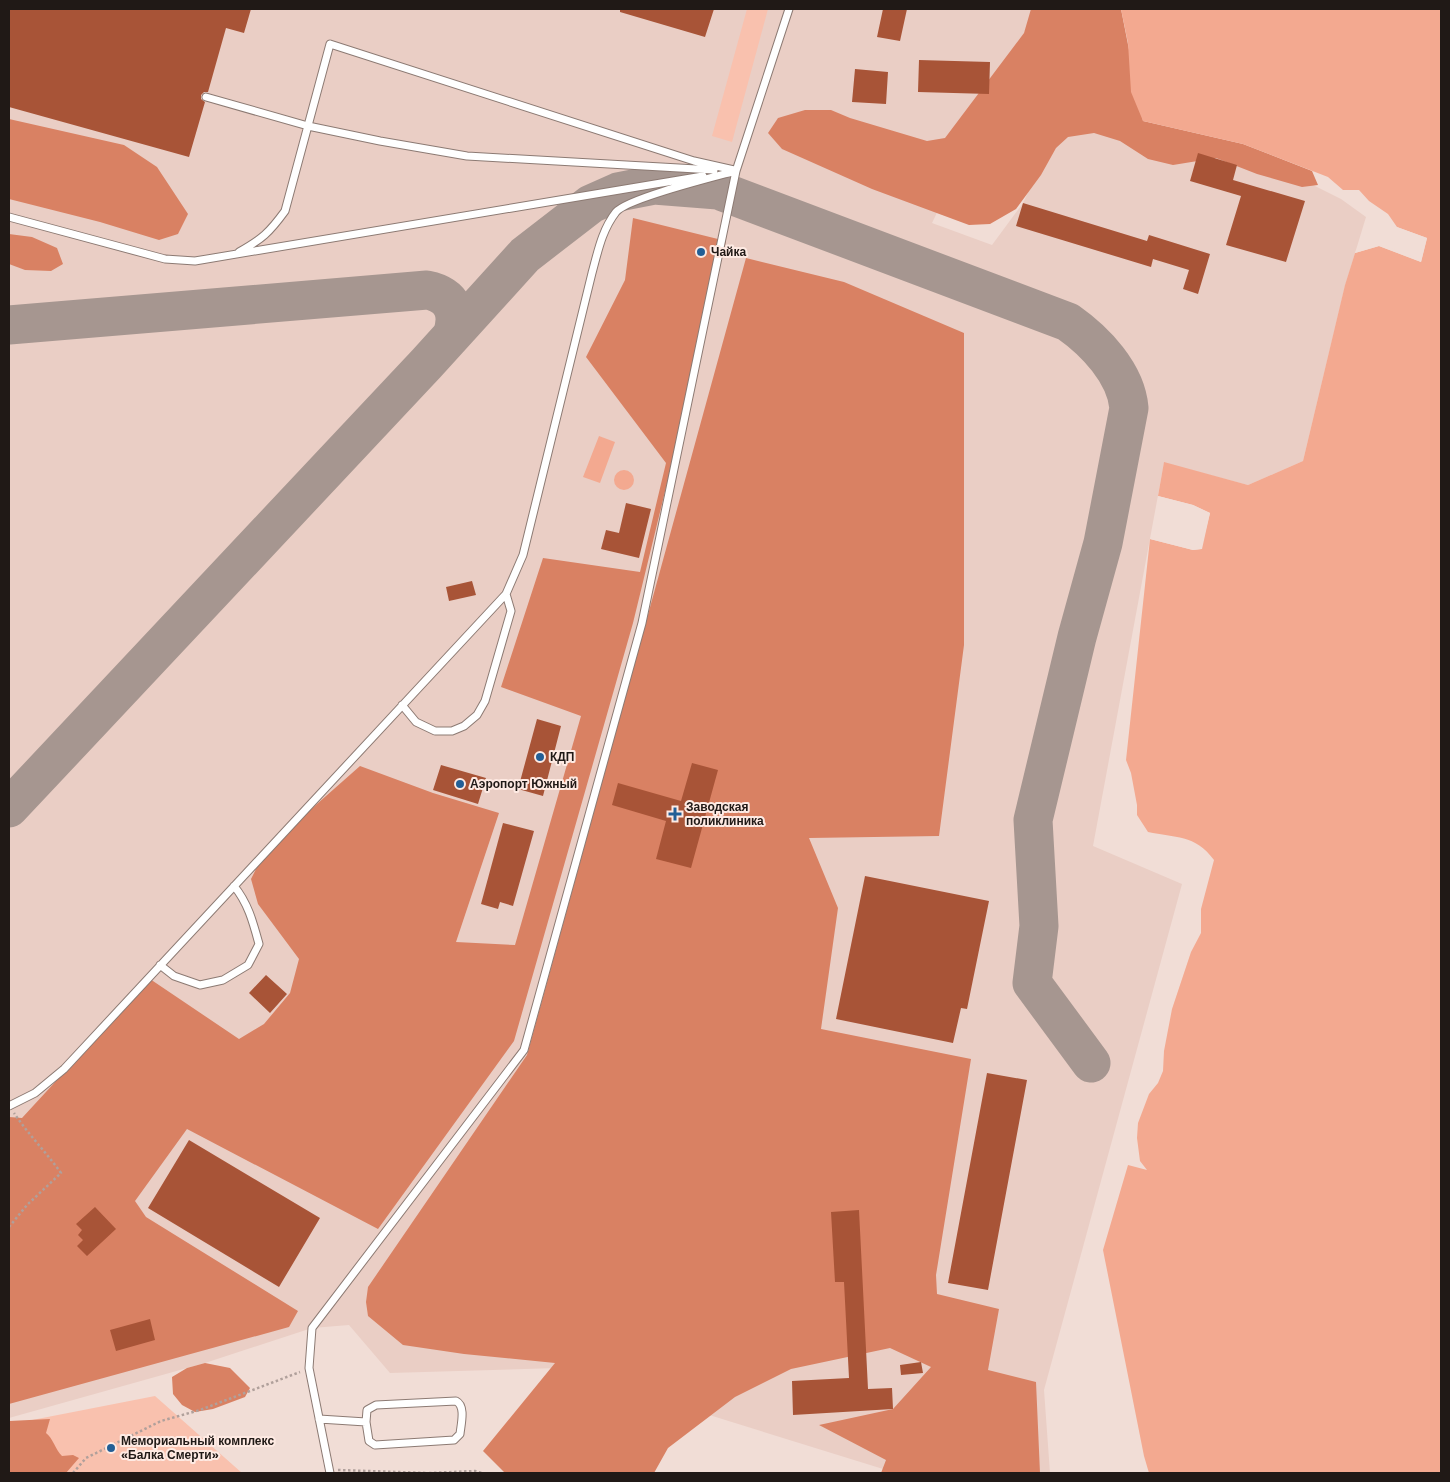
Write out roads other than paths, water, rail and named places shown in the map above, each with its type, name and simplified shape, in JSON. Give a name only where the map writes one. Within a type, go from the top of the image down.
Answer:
[{"type":"lane","points":[[330,1471],[310,1368],[312,1328],[524,1050],[642,623],[736,171],[788,9]]},
{"type":"lane","points":[[235,255],[271,231],[285,211],[330,44],[694,161],[736,171]]},
{"type":"lane","points":[[206,97],[308,126],[467,156],[736,171]]},
{"type":"lane","points":[[9,218],[165,260],[195,261],[736,171]]},
{"type":"lane","points":[[9,1106],[35,1093],[64,1069],[506,594],[524,555],[604,230],[618,210],[646,197],[736,171]]},
{"type":"lane","points":[[402,705],[416,722],[435,731],[452,731],[464,726],[477,715],[485,701],[511,611],[506,594]]},
{"type":"lane","points":[[160,965],[174,976],[200,985],[223,980],[248,965],[259,944],[243,897],[234,886]]},
{"type":"lane","points":[[456,1401],[462,1406],[460,1434],[454,1440],[375,1445],[369,1441],[366,1422],[367,1410],[376,1405],[456,1401]]},
{"type":"lane","points":[[319,1419],[366,1422]]},
{"type":"place","name":"Чайка","points":[[701,252]]},
{"type":"place","name":"КДП","points":[[540,757]]},
{"type":"place","name":"Аэропорт Южный","points":[[460,784]]},
{"type":"place","name":"Заводская поликлиника","points":[[675,814]]},
{"type":"place","name":"Мемориальный комплекс «Балка Смерти»","points":[[111,1448]]}]
